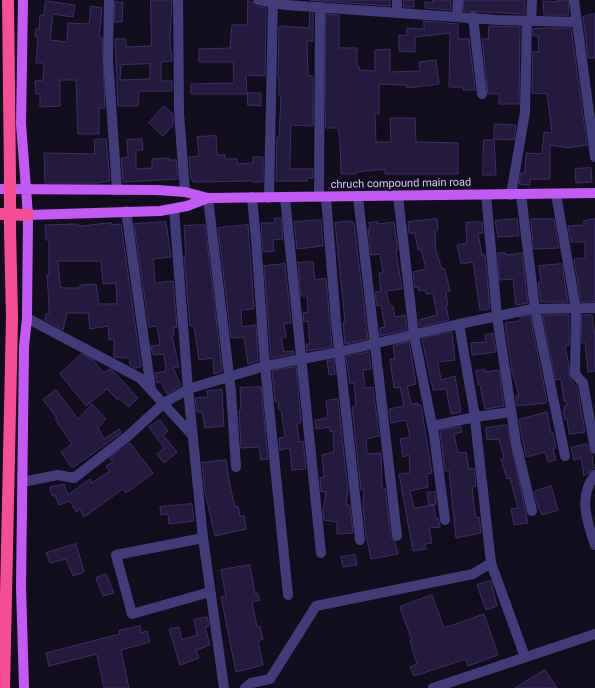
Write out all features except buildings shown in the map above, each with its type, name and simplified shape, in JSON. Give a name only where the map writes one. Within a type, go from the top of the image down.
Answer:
[{"type":"highway","points":[[4,688],[12,317],[8,0]]},
{"type":"highway","points":[[0,214],[28,215]]},
{"type":"main road","points":[[23,0],[21,124],[28,215],[27,318],[24,347],[21,586],[24,688]]},
{"type":"main road","points":[[0,189],[184,192],[208,198]]},
{"type":"main road","name":"chruch compound main road","points":[[208,198],[595,194]]},
{"type":"main road","points":[[28,215],[174,209],[208,198]]},
{"type":"street","points":[[109,0],[108,59],[117,190]]},
{"type":"street","points":[[178,0],[179,113],[184,192]]},
{"type":"street","points":[[258,0],[320,7],[336,4],[397,13],[529,21],[577,22]]},
{"type":"street","points":[[397,0],[397,13]]},
{"type":"street","points":[[457,17],[458,0]]},
{"type":"street","points":[[532,0],[529,21],[525,112],[516,195],[535,309],[565,456]]},
{"type":"street","points":[[574,0],[595,157]]},
{"type":"street","points":[[269,198],[273,1]]},
{"type":"street","points":[[320,7],[322,197],[360,540]]},
{"type":"street","points":[[473,17],[482,94]]},
{"type":"street","points":[[556,194],[576,309],[575,374],[583,383],[594,447]]},
{"type":"street","points":[[486,195],[497,316],[516,443],[532,511]]},
{"type":"street","points":[[398,196],[414,335],[432,426],[445,520]]},
{"type":"street","points":[[252,197],[265,366],[288,595]]},
{"type":"street","points":[[358,197],[397,536]]},
{"type":"street","points":[[208,198],[229,376],[236,467]]},
{"type":"street","points":[[286,198],[321,553]]},
{"type":"street","points":[[174,209],[188,389],[203,538],[220,669],[224,688]]},
{"type":"street","points":[[126,211],[151,390]]},
{"type":"street","points":[[22,482],[58,476],[74,478],[128,436],[164,402],[188,389],[229,376],[265,366],[339,352],[497,316],[535,309],[595,308]]},
{"type":"street","points":[[27,318],[140,378],[164,402],[193,436]]},
{"type":"street","points":[[459,324],[475,416],[492,563],[525,657]]},
{"type":"street","points":[[432,426],[475,416],[511,412]]},
{"type":"street","points":[[595,475],[589,482],[585,493],[584,507],[595,545]]},
{"type":"street","points":[[203,538],[116,554],[132,614],[210,592]]},
{"type":"street","points":[[245,688],[251,683],[270,679],[316,606],[473,574],[492,563]]},
{"type":"street","points":[[433,688],[595,634]]}]
